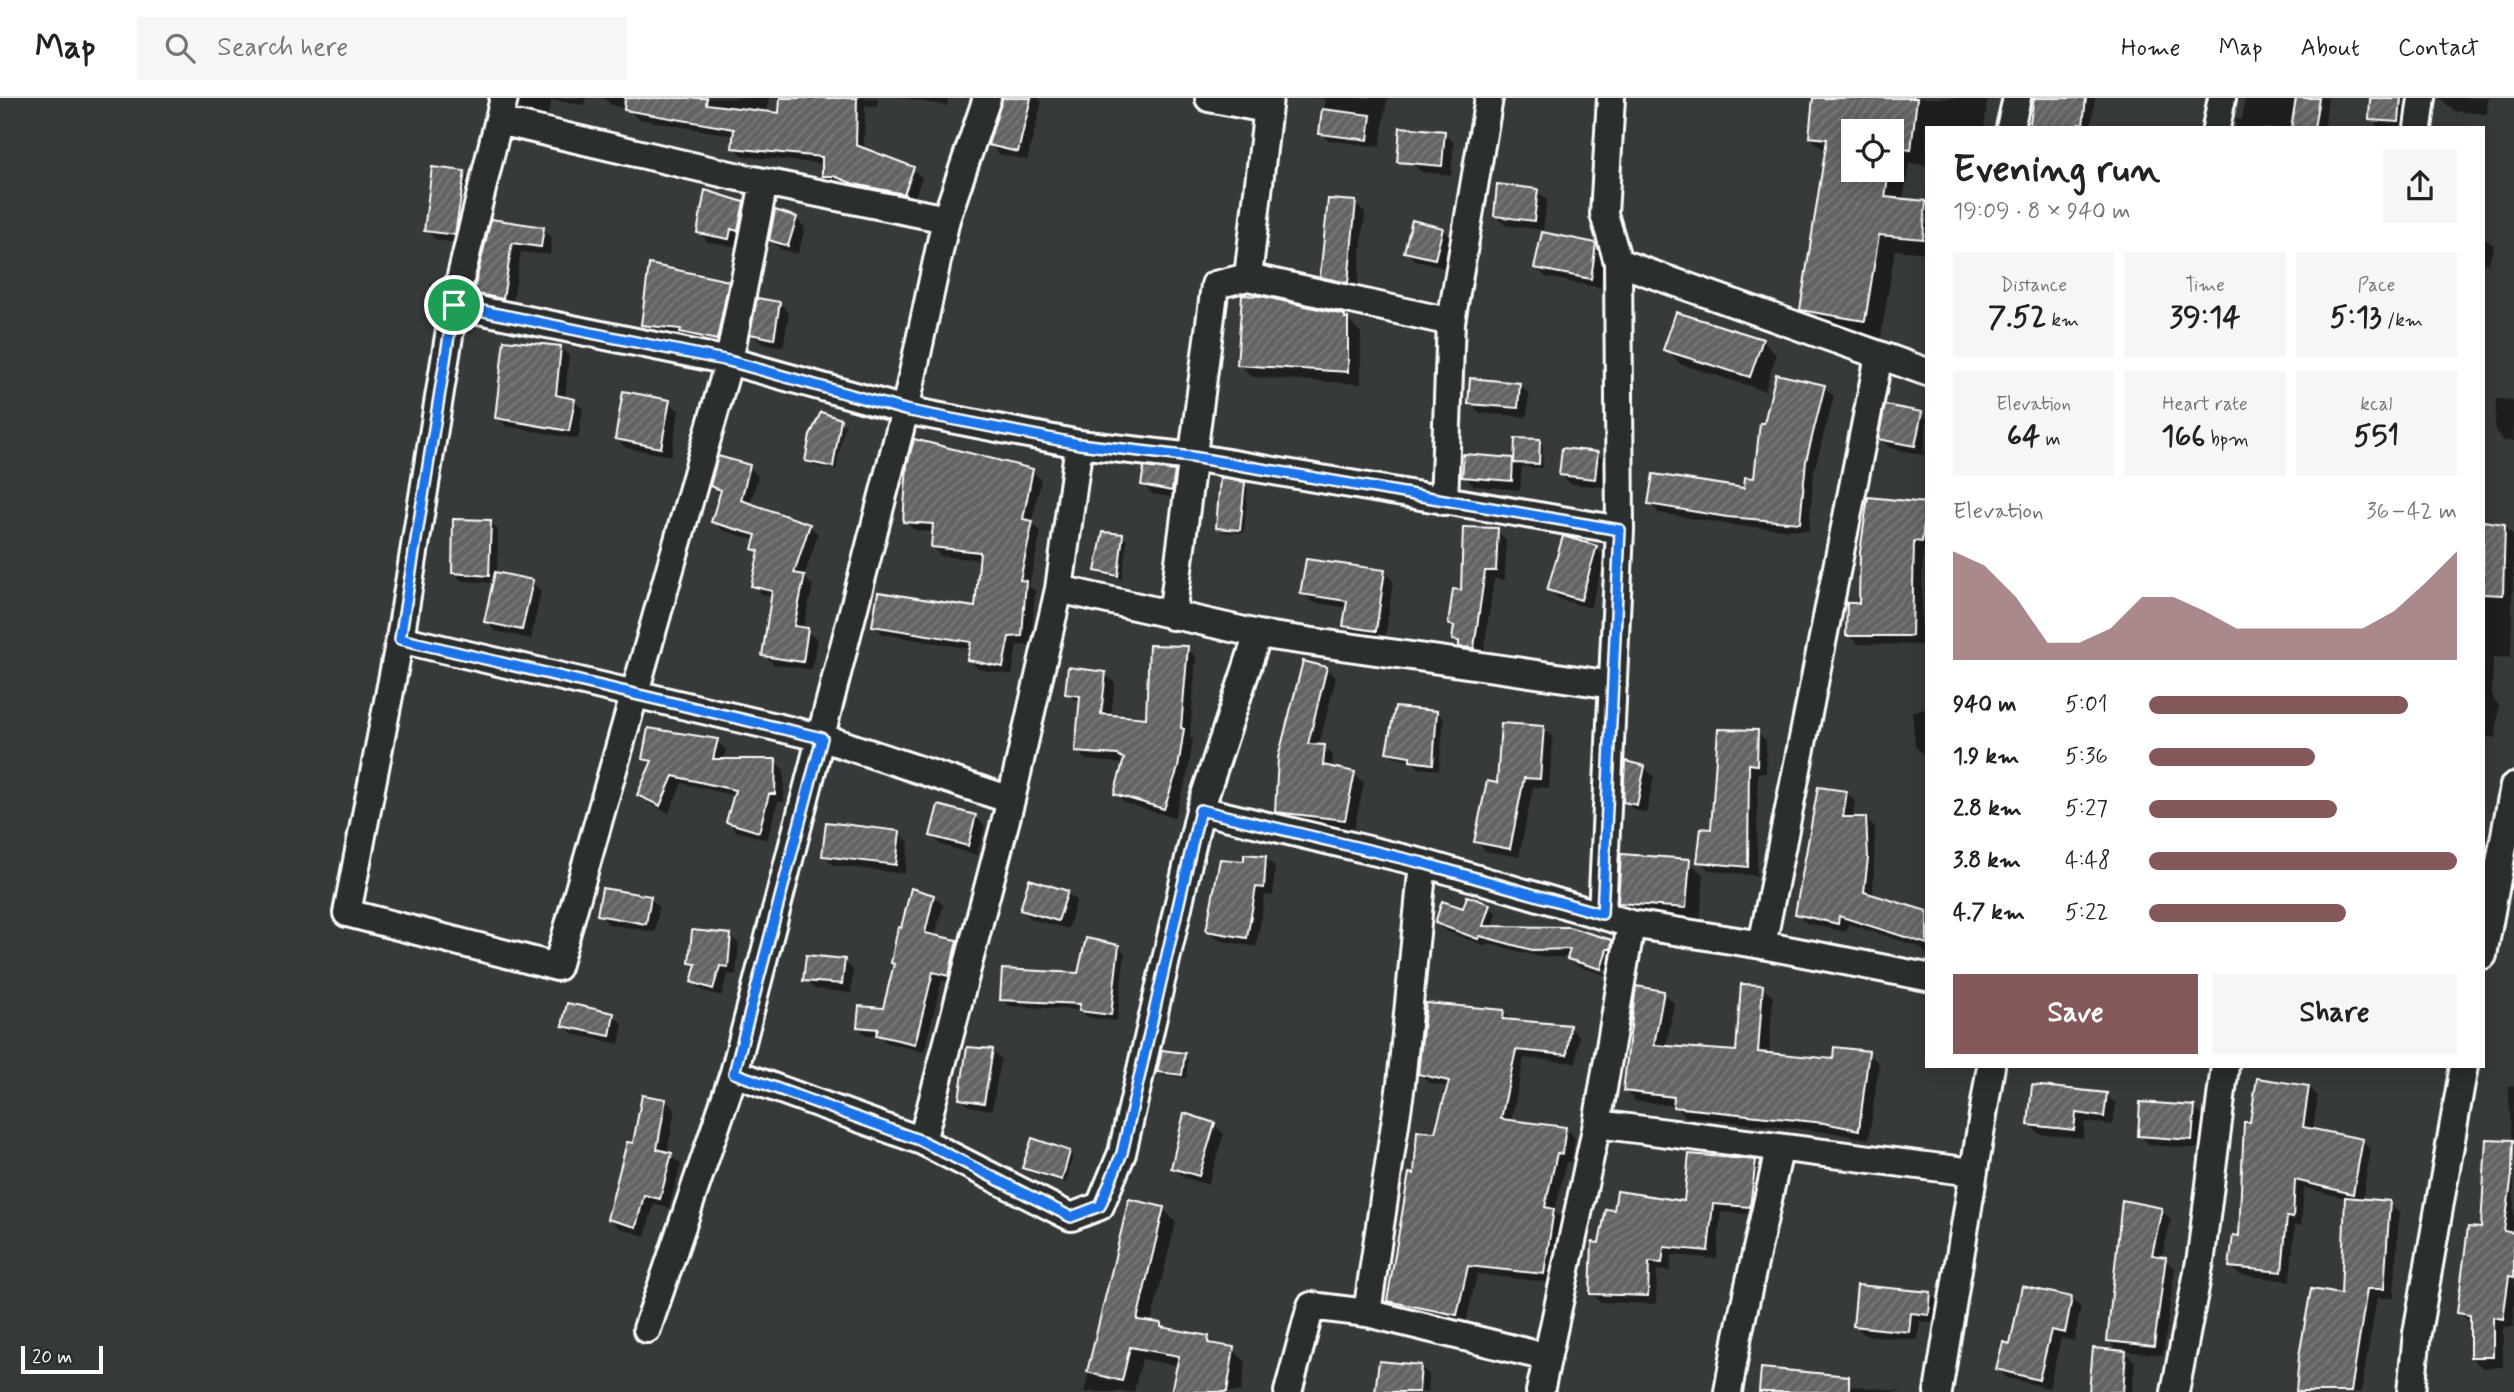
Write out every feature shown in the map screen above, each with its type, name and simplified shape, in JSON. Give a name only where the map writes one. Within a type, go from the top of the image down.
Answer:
[{"type":"street","points":[[647,1329],[734,1073],[905,410],[946,219],[987,98]]},
{"type":"street","points":[[1209,98],[1268,104],[1248,277]]},
{"type":"street","points":[[1444,501],[1451,322],[1489,98]]},
{"type":"street","points":[[1602,914],[1620,530],[1618,262],[1604,214],[1611,98]]},
{"type":"street","points":[[2010,126],[2017,98]]},
{"type":"street","points":[[2216,126],[2222,98]]},
{"type":"street","points":[[2418,126],[2422,98]]},
{"type":"street","points":[[764,182],[729,361],[557,967],[347,913],[400,639],[454,305],[501,110],[764,182],[946,219]]},
{"type":"street","points":[[1618,262],[1925,371]]},
{"type":"street","points":[[1172,616],[1215,285],[1248,277],[1451,322]]},
{"type":"street","points":[[454,305],[729,361],[905,410],[1079,444],[1192,457],[1620,530]]},
{"type":"street","points":[[1762,945],[1879,356]]},
{"type":"street","points":[[922,1141],[1011,800],[1059,589],[1079,444]]},
{"type":"street","points":[[1059,589],[1258,635],[1613,685]]},
{"type":"street","points":[[734,1073],[922,1141],[1071,1217],[1100,1206],[1122,1153],[1200,810],[1258,635]]},
{"type":"street","points":[[400,639],[822,738],[1011,800]]},
{"type":"street","points":[[2485,943],[2514,786]]},
{"type":"street","points":[[1200,810],[1423,863],[1631,924],[1762,945],[1925,977]]},
{"type":"street","points":[[1367,1313],[1401,1084],[1423,863]]},
{"type":"street","points":[[1540,1392],[1597,1124],[1631,924]]},
{"type":"street","points":[[1938,1392],[1991,1068]]},
{"type":"street","points":[[2175,1392],[2200,1256],[2225,1068]]},
{"type":"street","points":[[2411,1392],[2417,1333],[2464,1068]]},
{"type":"street","points":[[1597,1124],[1779,1150],[1973,1172]]},
{"type":"street","points":[[1728,1392],[1779,1150]]},
{"type":"street","points":[[1288,1392],[1311,1306],[1367,1313],[1546,1357]]},
{"type":"building","points":[[625,98],[707,98],[706,104],[779,113],[780,98],[857,98],[856,145],[914,167],[904,194],[854,184],[834,176],[822,176],[822,157],[732,148],[734,129],[624,110]]},
{"type":"building","points":[[1002,98],[1031,98],[1018,152],[988,145]]},
{"type":"building","points":[[1813,98],[1917,98],[1911,150],[1904,149],[1904,119],[1841,119],[1841,182],[1887,182],[1885,197],[1925,201],[1923,239],[1879,235],[1865,321],[1800,310],[1827,139],[1809,137]]},
{"type":"building","points":[[2034,98],[2086,98],[2083,125],[2029,126]]},
{"type":"building","points":[[2296,98],[2319,98],[2314,126],[2291,126]]},
{"type":"building","points":[[2370,98],[2401,98],[2399,122],[2369,120]]},
{"type":"building","points":[[1322,109],[1371,115],[1368,140],[1319,134]]},
{"type":"building","points":[[1400,127],[1445,131],[1442,166],[1397,162]]},
{"type":"building","points":[[432,167],[465,171],[455,235],[424,231]]},
{"type":"building","points":[[1497,184],[1538,189],[1534,221],[1494,216]]},
{"type":"building","points":[[705,190],[744,202],[738,231],[731,229],[729,239],[697,233]]},
{"type":"building","points":[[1328,199],[1356,201],[1348,283],[1320,277]]},
{"type":"building","points":[[775,210],[797,217],[788,246],[769,240]]},
{"type":"building","points":[[491,219],[544,227],[541,247],[512,243],[503,299],[473,293]]},
{"type":"building","points":[[1412,220],[1443,228],[1435,259],[1404,252]]},
{"type":"building","points":[[1542,232],[1596,243],[1591,279],[1534,268]]},
{"type":"building","points":[[649,264],[729,281],[717,340],[680,332],[681,329],[641,325]]},
{"type":"building","points":[[1242,295],[1261,296],[1345,315],[1345,318],[1348,318],[1348,372],[1237,365]]},
{"type":"building","points":[[757,298],[780,302],[774,339],[750,334]]},
{"type":"building","points":[[1676,312],[1763,339],[1750,377],[1663,350]]},
{"type":"building","points":[[504,340],[561,346],[556,395],[575,399],[569,431],[495,418]]},
{"type":"building","points":[[1776,374],[1825,385],[1806,461],[1800,523],[1727,517],[1648,504],[1653,474],[1744,488],[1745,477],[1754,478],[1760,423],[1764,423]]},
{"type":"building","points":[[1470,378],[1520,383],[1518,408],[1468,404]]},
{"type":"building","points":[[623,391],[670,400],[661,448],[615,439]]},
{"type":"building","points":[[1885,405],[1922,412],[1915,446],[1878,439]]},
{"type":"building","points":[[821,412],[841,419],[833,467],[805,461],[810,435]]},
{"type":"building","points":[[1515,438],[1540,439],[1539,464],[1514,463]]},
{"type":"building","points":[[914,439],[1033,469],[1023,519],[1033,521],[1020,580],[1026,581],[1022,636],[1009,637],[1003,667],[967,660],[971,642],[872,626],[878,592],[975,607],[980,552],[931,547],[933,524],[903,522],[907,465]]},
{"type":"building","points":[[1562,448],[1598,452],[1595,479],[1559,475]]},
{"type":"building","points":[[1464,454],[1513,458],[1512,481],[1462,477]]},
{"type":"building","points":[[718,456],[750,465],[741,500],[810,524],[794,573],[805,575],[794,626],[808,628],[803,662],[762,656],[772,591],[751,586],[759,551],[752,549],[756,535],[711,522],[721,490],[710,486]]},
{"type":"building","points":[[1144,467],[1175,471],[1172,491],[1141,485]]},
{"type":"building","points":[[1220,478],[1245,482],[1240,530],[1216,528]]},
{"type":"building","points":[[1868,497],[1925,503],[1922,542],[1914,541],[1912,636],[1846,636],[1847,603],[1859,603],[1860,552]]},
{"type":"building","points":[[453,519],[491,520],[489,576],[452,573]]},
{"type":"building","points":[[2485,521],[2505,524],[2503,595],[2485,594]]},
{"type":"building","points":[[1463,527],[1498,528],[1496,571],[1485,571],[1474,648],[1459,647],[1459,641],[1452,640],[1454,626],[1448,624],[1453,589],[1461,590]]},
{"type":"building","points":[[1103,532],[1123,534],[1118,576],[1095,571]]},
{"type":"building","points":[[1563,536],[1597,546],[1581,600],[1547,590]]},
{"type":"building","points":[[1306,559],[1385,570],[1376,631],[1343,626],[1347,601],[1300,594]]},
{"type":"building","points":[[495,572],[533,580],[522,630],[484,622]]},
{"type":"building","points":[[1149,645],[1188,646],[1181,728],[1184,729],[1178,768],[1164,809],[1114,794],[1124,759],[1118,755],[1075,752],[1080,696],[1065,694],[1068,667],[1106,672],[1101,714],[1146,718]]},
{"type":"building","points":[[1303,661],[1327,667],[1308,744],[1325,745],[1323,765],[1355,772],[1345,820],[1275,812],[1278,758]]},
{"type":"building","points":[[1395,707],[1437,711],[1433,764],[1410,761],[1410,756],[1386,752]]},
{"type":"building","points":[[1501,723],[1544,726],[1540,779],[1524,778],[1510,849],[1474,842],[1487,781],[1497,783]]},
{"type":"building","points":[[648,728],[718,739],[713,759],[776,759],[775,794],[769,794],[759,832],[726,822],[735,790],[673,776],[660,806],[637,795],[652,761],[642,759]]},
{"type":"building","points":[[1718,729],[1758,730],[1757,765],[1749,764],[1748,867],[1697,862],[1701,828],[1711,829]]},
{"type":"building","points":[[1625,761],[1645,766],[1637,805],[1623,802]]},
{"type":"building","points":[[1818,787],[1847,791],[1843,817],[1866,817],[1868,858],[1864,892],[1925,910],[1925,943],[1839,916],[1838,924],[1795,914]]},
{"type":"building","points":[[938,805],[976,815],[968,846],[930,836]]},
{"type":"building","points":[[826,822],[900,831],[896,865],[822,856]]},
{"type":"building","points":[[1244,854],[1266,856],[1264,888],[1256,887],[1247,938],[1206,931],[1220,859],[1244,861]]},
{"type":"building","points":[[1621,854],[1690,859],[1686,908],[1618,903]]},
{"type":"building","points":[[1029,879],[1068,891],[1058,921],[1020,910]]},
{"type":"building","points":[[602,888],[651,896],[646,924],[597,915]]},
{"type":"building","points":[[911,888],[934,895],[925,933],[957,940],[949,976],[933,972],[915,1044],[876,1035],[878,1029],[857,1027],[859,1006],[883,1008],[894,964],[891,963],[898,927],[901,928]]},
{"type":"building","points":[[1467,896],[1490,904],[1483,926],[1569,927],[1612,940],[1611,949],[1607,949],[1601,969],[1567,959],[1570,949],[1532,950],[1480,936],[1478,939],[1435,923],[1442,901],[1463,908]]},
{"type":"building","points":[[692,930],[731,934],[728,967],[720,966],[713,989],[691,982],[696,964],[689,963]]},
{"type":"building","points":[[1086,938],[1119,945],[1111,1015],[1079,1011],[1080,1004],[1000,1000],[1002,969],[1078,973]]},
{"type":"building","points":[[806,955],[845,959],[842,984],[803,981]]},
{"type":"building","points":[[1741,984],[1763,985],[1758,1052],[1833,1059],[1834,1047],[1869,1051],[1859,1130],[1824,1123],[1673,1107],[1674,1097],[1623,1091],[1636,986],[1664,991],[1654,1045],[1736,1051]]},
{"type":"building","points":[[567,1003],[614,1013],[610,1036],[562,1026]]},
{"type":"building","points":[[1426,1003],[1504,1010],[1503,1019],[1570,1025],[1567,1055],[1516,1050],[1501,1119],[1566,1127],[1562,1154],[1557,1153],[1545,1207],[1554,1209],[1544,1274],[1468,1266],[1457,1315],[1387,1301],[1409,1173],[1414,1174],[1417,1131],[1435,1132],[1449,1081],[1418,1074]]},
{"type":"building","points":[[967,1047],[993,1049],[984,1103],[959,1099]]},
{"type":"building","points":[[1162,1050],[1185,1053],[1182,1075],[1157,1072]]},
{"type":"building","points":[[2257,1078],[2309,1086],[2303,1127],[2363,1139],[2353,1194],[2295,1180],[2293,1218],[2287,1217],[2282,1272],[2229,1267],[2233,1235],[2239,1236],[2244,1122],[2250,1122]]},
{"type":"building","points":[[2032,1085],[2107,1093],[2104,1117],[2076,1113],[2074,1130],[2028,1125]]},
{"type":"building","points":[[642,1095],[666,1099],[657,1149],[672,1153],[660,1199],[644,1195],[636,1227],[607,1219],[627,1142],[633,1143]]},
{"type":"building","points":[[2140,1102],[2195,1106],[2192,1140],[2138,1136]]},
{"type":"building","points":[[1184,1113],[1215,1123],[1199,1176],[1171,1168]]},
{"type":"building","points":[[1032,1138],[1070,1151],[1062,1180],[1022,1168]]},
{"type":"building","points":[[2486,1139],[2513,1140],[2512,1175],[2504,1231],[2514,1233],[2514,1277],[2509,1276],[2503,1319],[2493,1317],[2493,1357],[2470,1357],[2470,1315],[2457,1313],[2468,1227],[2481,1228]]},
{"type":"building","points":[[1689,1154],[1756,1160],[1750,1207],[1713,1204],[1708,1251],[1664,1247],[1662,1263],[1649,1262],[1648,1296],[1590,1294],[1592,1242],[1599,1243],[1606,1209],[1614,1210],[1617,1191],[1684,1201]]},
{"type":"building","points":[[2345,1197],[2390,1201],[2384,1289],[2367,1289],[2351,1392],[2296,1392],[2299,1356],[2311,1289],[2341,1294]]},
{"type":"building","points":[[1129,1199],[1164,1207],[1137,1320],[1161,1323],[1161,1327],[1209,1336],[1208,1343],[1234,1347],[1227,1392],[1171,1392],[1179,1356],[1130,1347],[1122,1381],[1087,1372]]},
{"type":"building","points":[[2122,1200],[2162,1208],[2152,1255],[2166,1257],[2154,1346],[2107,1341]]},
{"type":"building","points":[[1857,1285],[1931,1292],[1929,1315],[1911,1313],[1909,1332],[1853,1326]]},
{"type":"building","points":[[2022,1286],[2072,1297],[2065,1333],[2051,1330],[2039,1380],[1996,1369],[2003,1342],[2010,1344]]},
{"type":"building","points":[[2093,1348],[2126,1351],[2123,1392],[2089,1392]]},
{"type":"building","points":[[1379,1361],[1421,1365],[1419,1392],[1375,1392]]},
{"type":"building","points":[[1761,1368],[1849,1376],[1849,1392],[1759,1392]]},
{"type":"route","points":[[454,305],[729,361],[905,410],[1079,444],[1192,457],[1620,530],[1602,914],[1423,863],[1200,810],[1122,1153],[1100,1206],[1071,1217],[922,1141],[734,1073],[822,738],[400,639],[454,305]]}]
